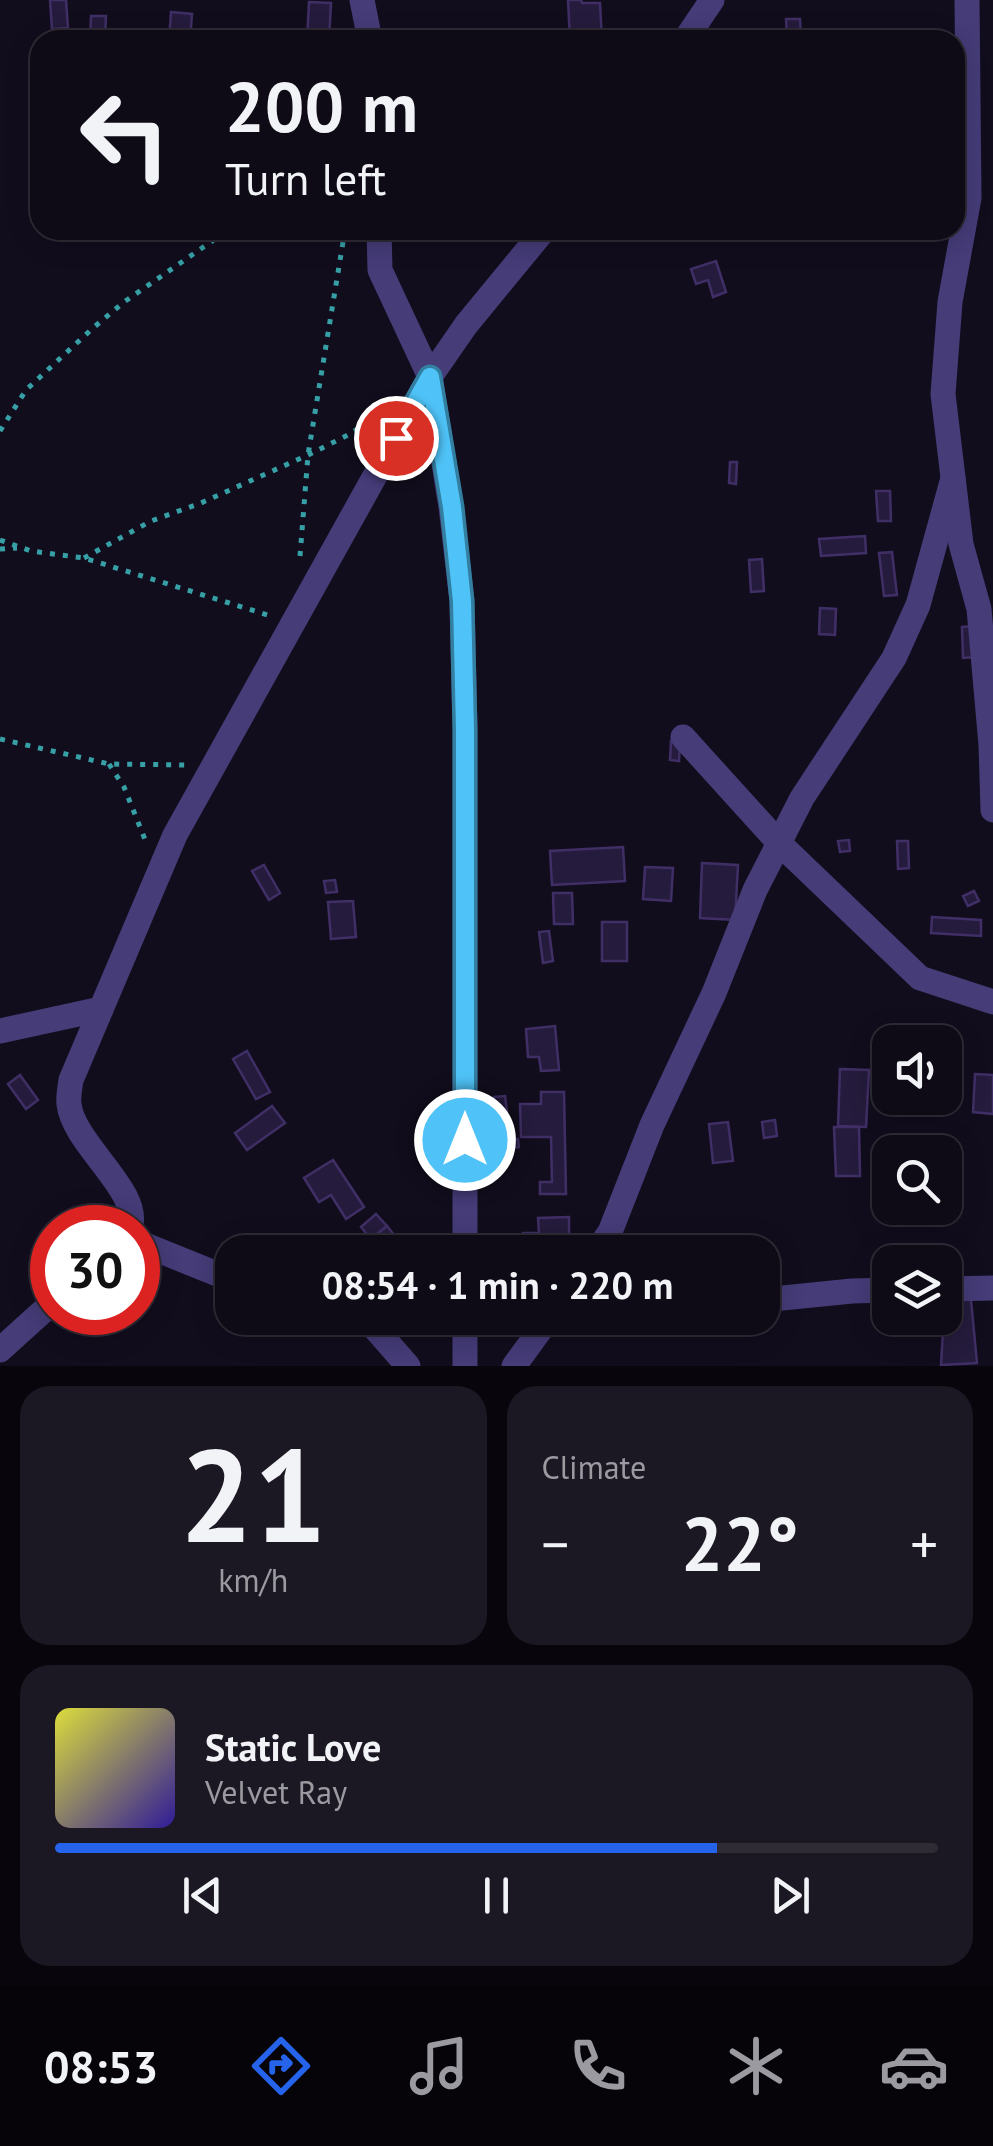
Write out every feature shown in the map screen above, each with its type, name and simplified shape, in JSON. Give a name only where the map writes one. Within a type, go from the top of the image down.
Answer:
[{"type":"street","points":[[362,0],[368,30]]},
{"type":"street","points":[[692,30],[712,0]]},
{"type":"street","points":[[965,220],[969,198],[967,0]]},
{"type":"street","points":[[378,240],[380,270],[430,377],[452,507],[462,601],[465,1235]]},
{"type":"street","points":[[129,1205],[78,1131],[68,1104],[71,1080],[175,836],[214,765],[430,377],[466,325],[536,240]]},
{"type":"street","points":[[961,240],[950,302],[943,394],[961,544],[978,609],[989,684],[993,810]]},
{"type":"street","points":[[608,1235],[755,890],[802,798],[894,658],[918,605],[954,478]]},
{"type":"street","points":[[683,737],[779,843],[920,978],[993,1002]]},
{"type":"street","points":[[0,1031],[102,1009]]},
{"type":"street","points":[[160,1251],[215,1273]]},
{"type":"street","points":[[962,1289],[993,1288]]},
{"type":"street","points":[[780,1298],[872,1290]]},
{"type":"street","points":[[0,1350],[30,1323]]},
{"type":"street","points":[[381,1335],[408,1366]]},
{"type":"street","points":[[465,1335],[465,1366]]},
{"type":"street","points":[[514,1366],[536,1335]]},
{"type":"path","points":[[0,432],[26,390],[94,328],[124,302],[214,240]]},
{"type":"path","points":[[299,565],[308,455],[343,240]]},
{"type":"path","points":[[84,558],[151,522],[308,455],[350,434],[382,411]]},
{"type":"path","points":[[0,540],[32,551],[84,558],[294,623]]},
{"type":"path","points":[[0,549],[22,548]]},
{"type":"path","points":[[0,740],[109,764],[214,765]]},
{"type":"path","points":[[109,764],[124,788],[159,874]]},
{"type":"building","points":[[50,0],[66,0],[68,28],[52,29]]},
{"type":"building","points":[[568,0],[600,3],[601,30],[570,30]]},
{"type":"building","points":[[309,2],[331,3],[330,30],[308,30]]},
{"type":"building","points":[[171,12],[192,14],[191,30],[170,30]]},
{"type":"building","points":[[91,16],[106,16],[105,30],[90,30]]},
{"type":"building","points":[[786,19],[800,19],[801,30],[787,30]]},
{"type":"building","points":[[716,261],[726,292],[713,297],[708,280],[696,284],[691,269]]},
{"type":"building","points":[[730,462],[737,462],[736,484],[729,483]]},
{"type":"building","points":[[876,491],[890,491],[891,521],[878,521]]},
{"type":"building","points":[[865,536],[866,553],[821,556],[819,539]]},
{"type":"building","points":[[892,552],[897,595],[884,596],[879,553]]},
{"type":"building","points":[[762,559],[764,591],[751,592],[749,560]]},
{"type":"building","points":[[820,608],[836,609],[835,635],[819,634]]},
{"type":"building","points":[[975,626],[976,657],[963,658],[962,627]]},
{"type":"building","points":[[671,741],[680,742],[679,761],[670,760]]},
{"type":"building","points":[[849,840],[850,851],[840,852],[838,841]]},
{"type":"building","points":[[897,841],[908,841],[909,868],[898,869]]},
{"type":"building","points":[[623,847],[625,881],[552,885],[550,851]]},
{"type":"building","points":[[702,863],[738,865],[735,920],[700,918]]},
{"type":"building","points":[[264,865],[280,893],[269,900],[252,871]]},
{"type":"building","points":[[645,867],[673,868],[671,901],[643,899]]},
{"type":"building","points":[[335,880],[337,892],[326,893],[324,881]]},
{"type":"building","points":[[974,891],[979,901],[968,906],[963,896]]},
{"type":"building","points":[[553,893],[572,893],[573,924],[554,924]]},
{"type":"building","points":[[353,901],[356,937],[331,939],[328,902]]},
{"type":"building","points":[[932,917],[981,920],[981,936],[931,933]]},
{"type":"building","points":[[602,922],[627,922],[627,961],[602,961]]},
{"type":"building","points":[[549,931],[553,961],[543,963],[539,932]]},
{"type":"building","points":[[555,1026],[559,1070],[541,1071],[539,1057],[528,1057],[526,1029]]},
{"type":"building","points":[[247,1051],[270,1092],[256,1099],[233,1059]]},
{"type":"building","points":[[840,1069],[869,1070],[866,1127],[838,1126]]},
{"type":"building","points":[[975,1074],[993,1075],[993,1114],[973,1112]]},
{"type":"building","points":[[20,1075],[38,1100],[26,1109],[8,1084]]},
{"type":"building","points":[[541,1092],[564,1092],[566,1194],[540,1194],[540,1182],[552,1182],[551,1137],[521,1137],[520,1104],[541,1104]]},
{"type":"building","points":[[505,1096],[507,1111],[495,1112],[494,1097]]},
{"type":"building","points":[[272,1106],[285,1123],[247,1150],[235,1133]]},
{"type":"building","points":[[775,1120],[777,1136],[764,1138],[762,1122]]},
{"type":"building","points":[[728,1122],[733,1161],[713,1163],[709,1124]]},
{"type":"building","points":[[834,1127],[859,1127],[860,1176],[836,1176]]},
{"type":"building","points":[[518,1139],[519,1147],[500,1151],[498,1143]]},
{"type":"building","points":[[333,1160],[364,1207],[346,1219],[331,1195],[319,1202],[304,1178]]},
{"type":"building","points":[[376,1214],[387,1226],[376,1235],[368,1235],[361,1227]]},
{"type":"building","points":[[569,1217],[569,1235],[523,1235],[539,1233],[538,1218]]},
{"type":"building","points":[[387,1226],[394,1235],[376,1235]]},
{"type":"building","points":[[962,1299],[971,1300],[977,1363],[941,1365],[943,1335],[962,1335]]},
{"type":"route","points":[[396,438],[430,377],[452,507],[462,601],[465,1140]]}]
